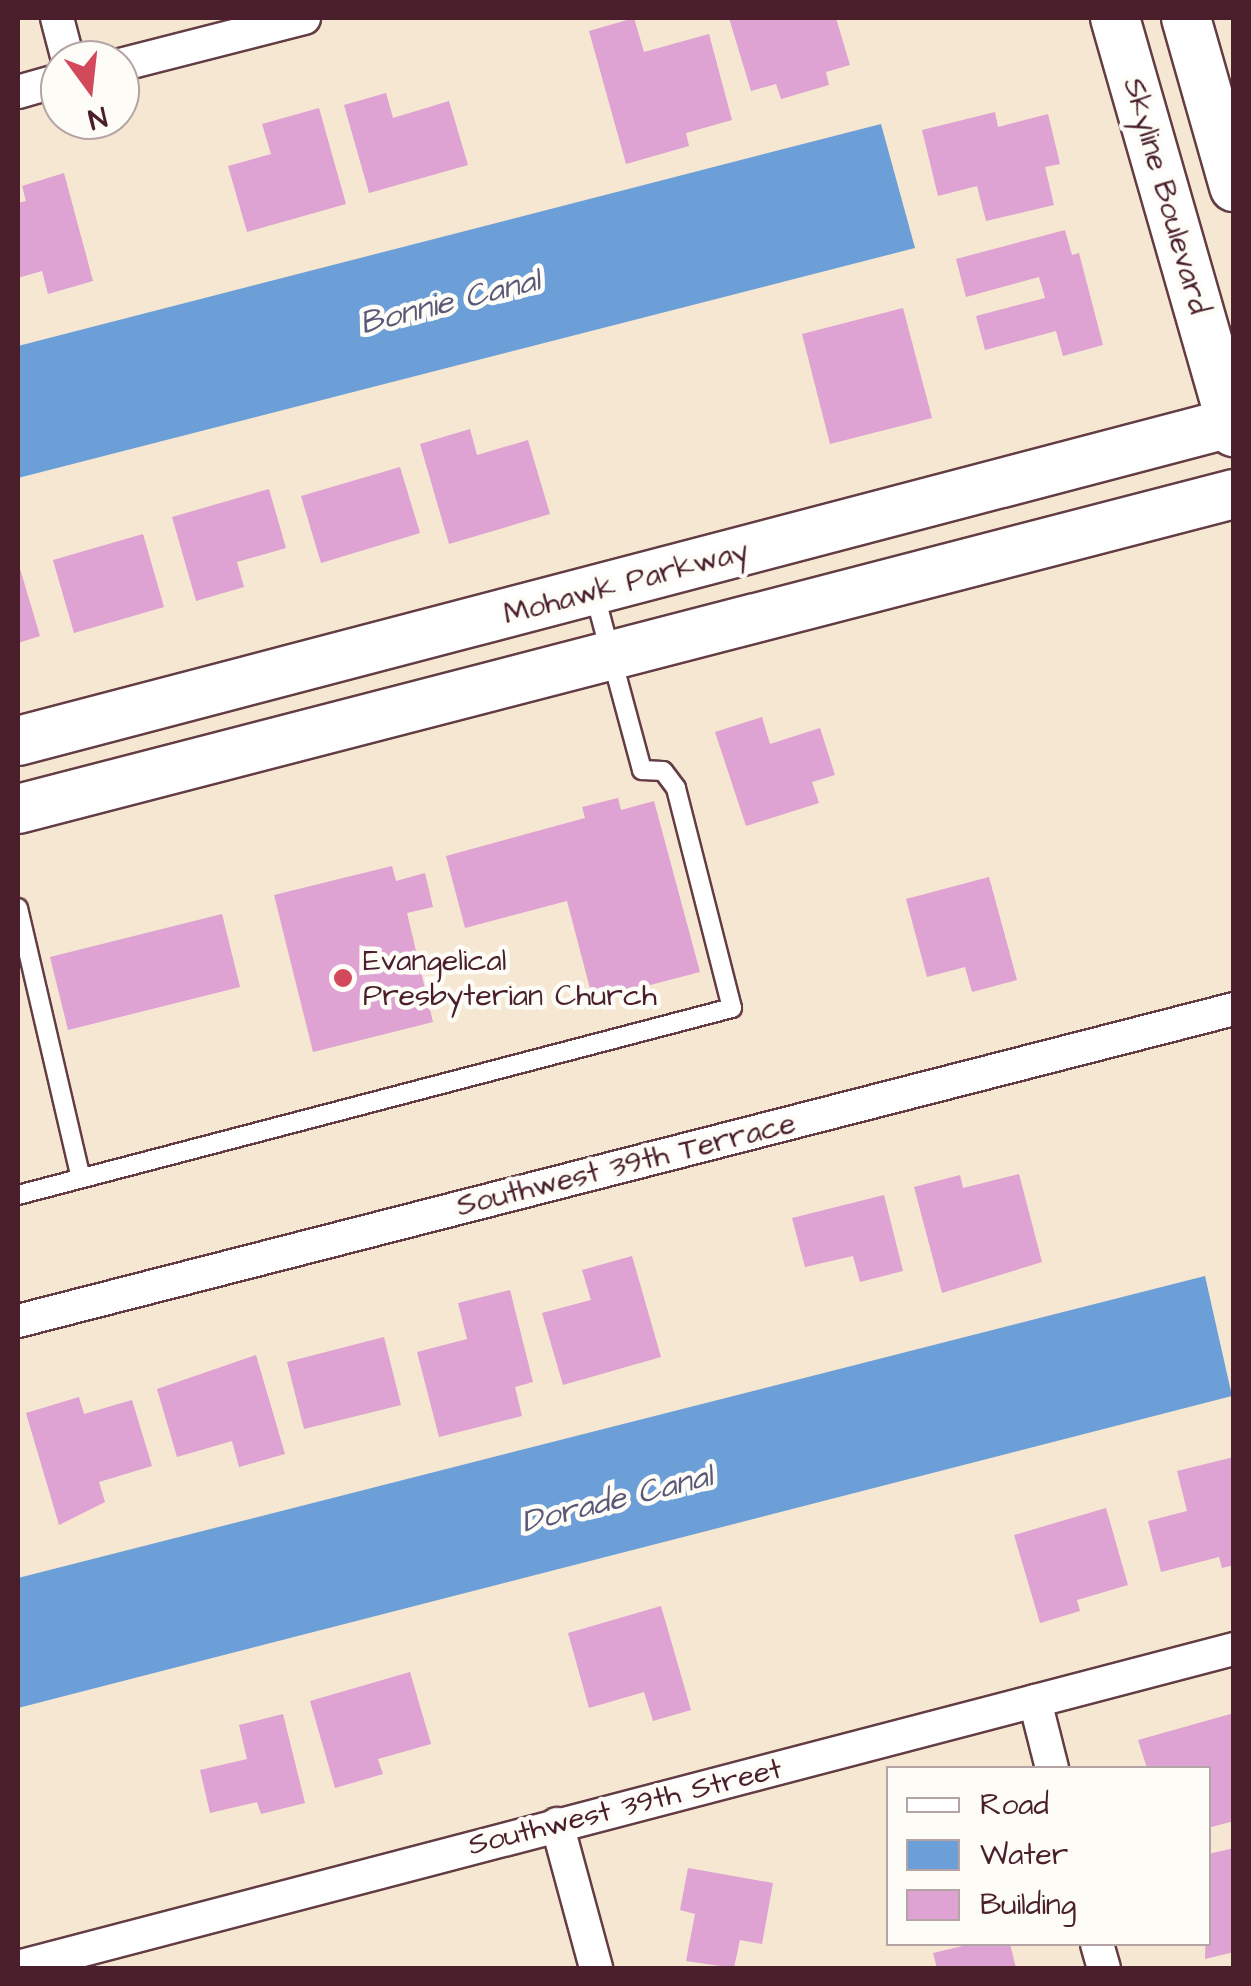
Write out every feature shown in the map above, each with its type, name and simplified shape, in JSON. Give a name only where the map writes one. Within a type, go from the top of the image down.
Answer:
[{"type":"street","points":[[140,60],[304,18]]},
{"type":"street","name":"Skyline Boulevard","points":[[1115,18],[1233,426]]},
{"type":"street","points":[[1186,18],[1234,187]]},
{"type":"street","name":"Mohawk Parkway","points":[[18,741],[1233,426]]},
{"type":"street","points":[[18,810],[1234,494]]},
{"type":"street","name":"Southwest 39th Terrace","points":[[18,1322],[1234,1009]]},
{"type":"street","name":"Southwest 39th Street","points":[[18,1967],[86,1960],[557,1824],[1234,1648]]},
{"type":"street","points":[[1035,1701],[1051,1766]]},
{"type":"street","points":[[557,1824],[596,1968]]},
{"type":"lane","points":[[18,1194],[732,1008],[676,788],[664,772],[642,770],[594,591]]},
{"type":"lane","points":[[18,908],[81,1178]]},
{"type":"water","name":"Bonnie Canal","points":[[881,124],[915,248],[18,478],[18,346]]},
{"type":"water","name":"Dorade Canal","points":[[1205,1276],[1232,1396],[18,1708],[18,1578]]},
{"type":"building","points":[[634,18],[644,52],[709,34],[732,120],[686,133],[689,146],[626,164],[589,31]]},
{"type":"building","points":[[729,18],[836,18],[850,65],[826,72],[829,85],[781,99],[776,84],[751,91]]},
{"type":"building","points":[[386,93],[393,118],[449,101],[468,165],[369,193],[344,105]]},
{"type":"building","points":[[319,108],[346,204],[247,232],[228,166],[271,154],[262,124]]},
{"type":"building","points":[[995,112],[998,127],[1048,114],[1060,164],[1045,167],[1054,205],[986,221],[977,186],[938,196],[922,130]]},
{"type":"building","points":[[64,173],[93,281],[48,294],[42,271],[18,278],[18,203],[26,201],[22,186]]},
{"type":"building","points":[[1065,230],[1072,255],[1079,253],[1103,345],[1063,356],[1056,331],[985,350],[976,316],[1045,298],[1039,277],[966,297],[956,259]]},
{"type":"building","points":[[903,308],[932,418],[830,444],[802,334]]},
{"type":"building","points":[[470,429],[477,455],[528,440],[550,514],[449,544],[420,444]]},
{"type":"building","points":[[400,467],[420,533],[321,563],[301,496]]},
{"type":"building","points":[[269,489],[286,548],[237,562],[244,587],[196,601],[172,517]]},
{"type":"building","points":[[143,534],[164,607],[74,633],[53,560]]},
{"type":"building","points":[[18,562],[40,636],[18,643]]},
{"type":"building","points":[[762,717],[770,744],[820,728],[835,775],[812,782],[819,803],[746,826],[715,732]]},
{"type":"building","points":[[618,798],[621,810],[654,801],[700,972],[593,1000],[567,901],[465,928],[446,856],[585,818],[582,807]]},
{"type":"building","points":[[392,866],[396,881],[425,873],[433,907],[407,913],[433,1022],[313,1052],[274,895]]},
{"type":"building","points":[[989,877],[1017,980],[972,992],[965,967],[927,977],[906,899]]},
{"type":"building","points":[[222,914],[240,987],[68,1030],[50,957]]},
{"type":"building","points":[[1019,1174],[1042,1262],[942,1293],[914,1187],[960,1175],[963,1188]]},
{"type":"building","points":[[884,1195],[903,1271],[860,1282],[853,1256],[805,1267],[792,1218]]},
{"type":"building","points":[[632,1256],[661,1357],[563,1385],[542,1313],[591,1300],[582,1270]]},
{"type":"building","points":[[510,1290],[533,1382],[515,1387],[522,1416],[439,1437],[417,1352],[467,1339],[458,1303]]},
{"type":"building","points":[[384,1337],[401,1405],[304,1429],[287,1362]]},
{"type":"building","points":[[256,1355],[285,1454],[239,1467],[232,1441],[177,1457],[157,1389]]},
{"type":"building","points":[[79,1397],[84,1414],[132,1400],[152,1466],[99,1482],[105,1502],[59,1525],[26,1413]]},
{"type":"building","points":[[1234,1457],[1234,1565],[1222,1568],[1219,1557],[1161,1572],[1148,1521],[1187,1511],[1177,1471]]},
{"type":"building","points":[[1106,1508],[1128,1585],[1077,1600],[1080,1611],[1040,1623],[1014,1535]]},
{"type":"building","points":[[661,1606],[691,1710],[653,1721],[644,1692],[589,1708],[568,1633]]},
{"type":"building","points":[[410,1672],[431,1744],[378,1759],[383,1774],[335,1788],[310,1701]]},
{"type":"building","points":[[1234,1713],[1234,1821],[1211,1827],[1211,1766],[1146,1766],[1138,1740]]},
{"type":"building","points":[[283,1714],[305,1803],[261,1814],[257,1802],[210,1813],[200,1770],[247,1759],[239,1725]]},
{"type":"building","points":[[1234,1848],[1234,1952],[1205,1959],[1205,1946],[1211,1946],[1211,1853]]},
{"type":"building","points":[[688,1868],[773,1883],[762,1944],[740,1940],[734,1968],[686,1961],[695,1914],[680,1910]]},
{"type":"building","points":[[963,1946],[1010,1946],[1016,1968],[937,1968],[933,1953]]},
{"type":"place","name":"Evangelical Presbyterian Church","points":[[343,978]]}]
